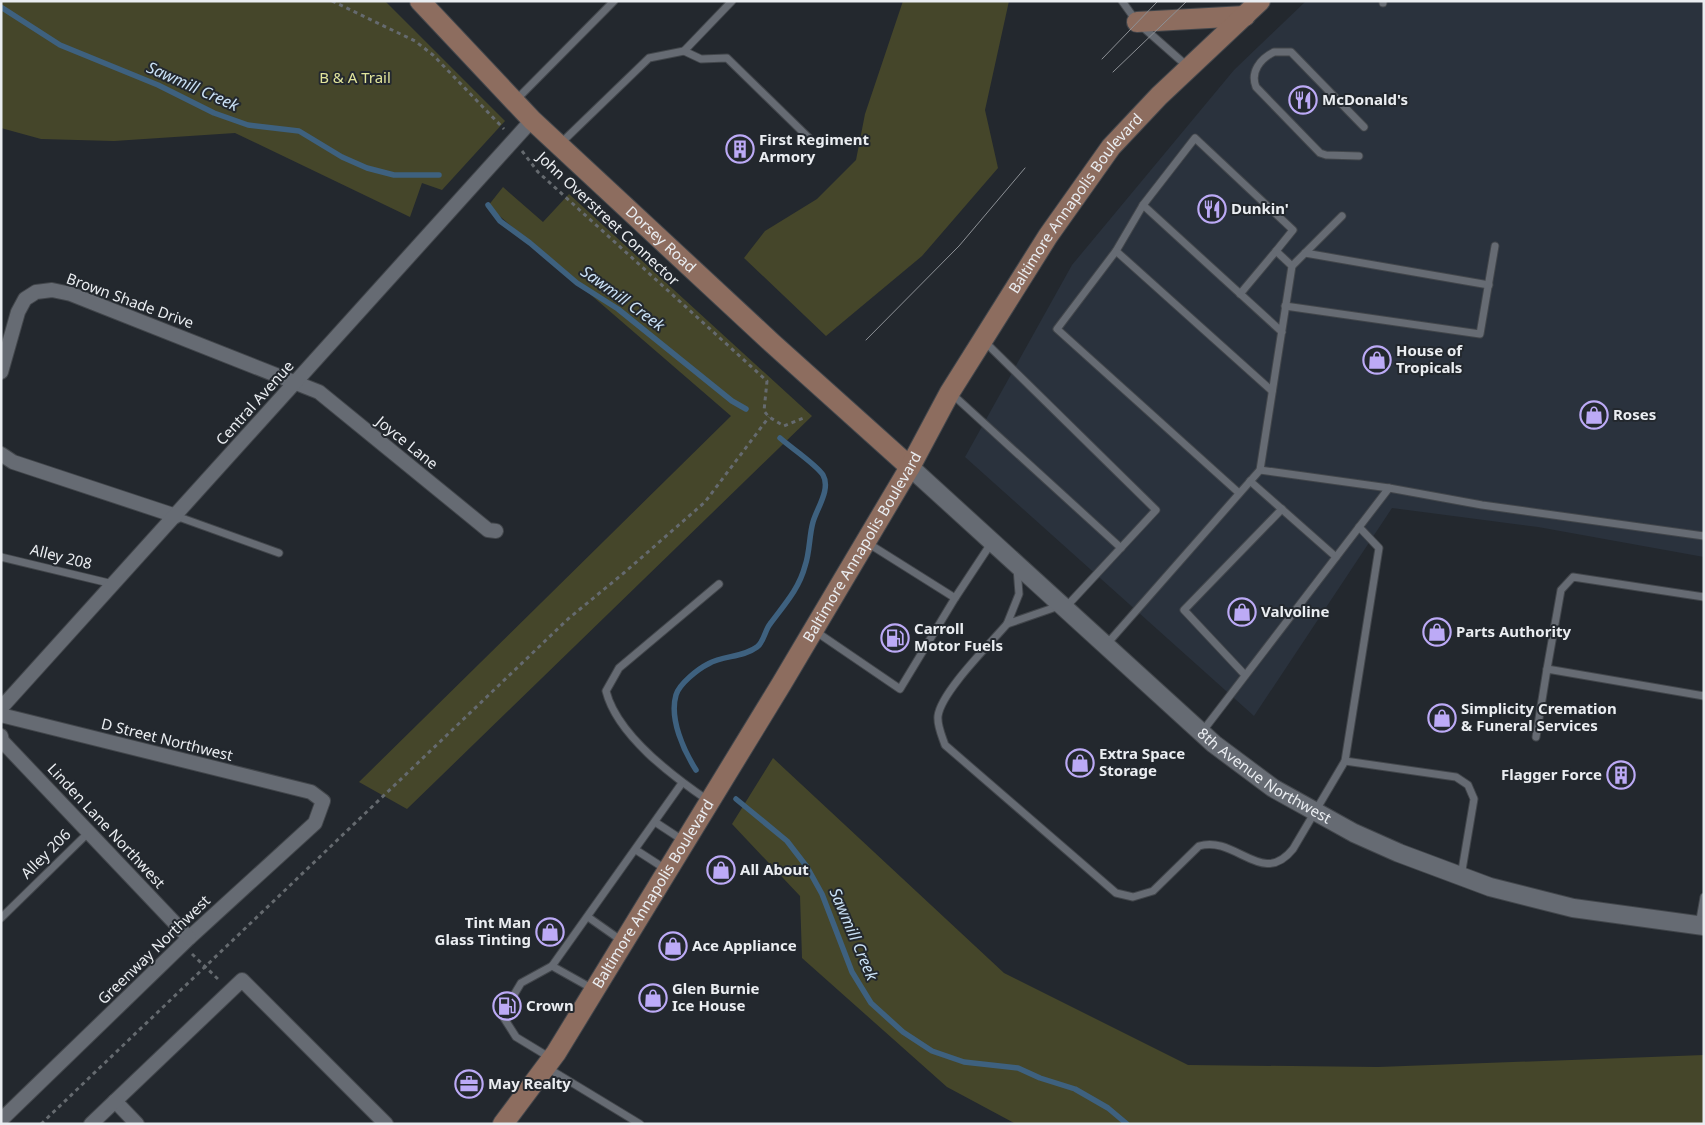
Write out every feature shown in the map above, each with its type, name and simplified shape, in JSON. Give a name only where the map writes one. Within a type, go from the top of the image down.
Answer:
[{"type":"main road","name":"Dorsey Road","points":[[420,1],[514,102],[558,145],[772,343],[910,467]]},
{"type":"main road","name":"Baltimore Annapolis Boulevard","points":[[503,1124],[549,1063],[624,942],[910,467],[950,392],[1048,236],[1111,147],[1158,96],[1260,1]]},
{"type":"main road","points":[[1137,22],[1245,16]]},
{"type":"street","name":"Central Avenue","points":[[1,708],[532,120]]},
{"type":"street","name":"Brown Shade Drive","points":[[1,372],[18,312],[25,299],[36,292],[52,290],[71,294],[296,382]]},
{"type":"street","name":"Joyce Lane","points":[[296,382],[319,392],[488,530],[496,532]]},
{"type":"street","points":[[1,454],[13,462],[176,516]]},
{"type":"street","name":"8th Avenue Northwest","points":[[910,467],[1202,732],[1273,788],[1381,845],[1490,887],[1573,908],[1701,926]]},
{"type":"street","name":"D Street Northwest","points":[[1,715],[311,792],[323,801]]},
{"type":"street","name":"Linden Lane Northwest","points":[[1,736],[2,741],[89,831],[186,942]]},
{"type":"street","name":"Greenway Northwest","points":[[1,1120],[186,942],[316,824],[323,801]]},
{"type":"street","points":[[92,1124],[242,980],[386,1124]]},
{"type":"street","points":[[115,1100],[137,1124]]},
{"type":"lane","points":[[514,102],[614,1]]},
{"type":"lane","points":[[558,145],[649,58],[684,51],[732,1]]},
{"type":"lane","points":[[1122,1],[1137,22],[1189,68]]},
{"type":"lane","points":[[684,51],[701,59],[727,58],[809,138]]},
{"type":"lane","points":[[1359,156],[1326,156],[1320,153],[1256,87],[1254,78],[1257,66],[1274,52],[1291,52],[1364,127]]},
{"type":"lane","points":[[1239,493],[1057,329],[1116,251],[1143,205],[1195,138],[1293,230],[1240,294]]},
{"type":"lane","points":[[1143,205],[1282,332]]},
{"type":"lane","points":[[1106,645],[1260,470],[1292,266],[1342,216]]},
{"type":"lane","points":[[1285,306],[1480,334],[1495,246]]},
{"type":"lane","points":[[1116,251],[1272,391]]},
{"type":"lane","points":[[1276,251],[1292,266]]},
{"type":"lane","points":[[1305,253],[1489,285]]},
{"type":"lane","points":[[983,340],[1156,510],[1064,607],[1007,624]]},
{"type":"lane","points":[[950,392],[1121,548]]},
{"type":"lane","points":[[1260,470],[1389,488],[1482,505],[1704,536]]},
{"type":"lane","points":[[1250,481],[1336,557]]},
{"type":"lane","points":[[1202,732],[1389,488]]},
{"type":"lane","points":[[1245,675],[1184,610],[1282,509]]},
{"type":"lane","points":[[176,516],[279,553]]},
{"type":"lane","points":[[1017,565],[1019,594],[1007,624],[943,700],[938,716],[939,730],[945,745],[1116,893],[1133,897],[1153,891],[1199,846],[1209,843],[1224,845],[1258,862],[1273,864],[1290,853],[1345,761],[1378,548],[1359,527]]},
{"type":"lane","points":[[865,541],[955,598]]},
{"type":"lane","points":[[813,629],[900,689],[955,598],[992,542]]},
{"type":"lane","name":"Alley 208","points":[[1,557],[113,584]]},
{"type":"lane","points":[[1536,737],[1561,590],[1573,577],[1704,597]]},
{"type":"lane","points":[[709,801],[682,783],[623,727],[610,708],[606,692],[618,668],[719,584]]},
{"type":"lane","points":[[1547,668],[1704,696]]},
{"type":"lane","points":[[1345,761],[1456,777],[1468,785],[1474,799],[1461,876]]},
{"type":"lane","points":[[640,1124],[549,1063],[516,1037],[502,1015],[522,983],[552,966],[682,783]]},
{"type":"lane","points":[[655,822],[685,841]]},
{"type":"lane","name":"Alley 206","points":[[1,918],[89,831]]},
{"type":"lane","points":[[636,850],[667,870]]},
{"type":"lane","points":[[1701,926],[1704,897]]},
{"type":"lane","points":[[588,917],[624,942]]},
{"type":"lane","points":[[552,966],[594,990]]},
{"type":"path","name":"John Overstreet Connector","points":[[332,1],[414,41],[433,55],[496,118],[538,172],[767,381],[764,411],[769,417]]},
{"type":"path","points":[[41,1124],[568,619],[705,502],[769,417],[784,426],[806,417]]},
{"type":"path","points":[[186,942],[205,966],[230,991]]},
{"type":"shaded area","points":[[1306,1],[1704,1],[1704,557],[1538,527],[1392,508],[1254,716],[965,457],[1072,265],[1234,70]]},
{"type":"green space","name":"B & A Trail","points":[[1,1],[385,1],[505,121],[442,190],[422,183],[410,217],[235,133],[114,141],[41,139],[1,128]]},
{"type":"green space","points":[[903,1],[1009,1],[985,110],[998,168],[922,256],[826,336],[744,258],[765,231],[817,199],[856,160],[865,114]]},
{"type":"green space","points":[[503,187],[543,222],[569,194],[812,416],[407,809],[359,782],[731,416],[488,206]]},
{"type":"green space","points":[[773,758],[1004,973],[1188,1065],[1378,1067],[1704,1055],[1704,1124],[1016,1124],[947,1087],[802,958],[800,896],[732,824]]},
{"type":"waterway","name":"Sawmill Creek","points":[[1,7],[60,45],[158,85],[214,113],[248,125],[299,131],[342,157],[367,168],[394,175],[439,175]]},
{"type":"waterway","name":"Sawmill Creek","points":[[488,205],[500,221],[530,243],[577,283],[618,309],[732,401],[746,409]]},
{"type":"waterway","name":"Sawmill Creek","points":[[696,770],[687,754],[676,724],[674,714],[676,695],[689,677],[704,666],[720,659],[751,651],[759,645],[768,627],[799,582],[808,555],[813,522],[824,492],[825,480],[820,471],[780,438]]},
{"type":"waterway","name":"Sawmill Creek","points":[[736,799],[787,841],[807,867],[822,894],[852,972],[871,1003],[903,1032],[932,1051],[964,1062],[1018,1068],[1040,1078],[1075,1089],[1108,1108],[1127,1124]]},
{"type":"tram line","points":[[1102,59],[1158,1]]},
{"type":"tram line","points":[[1113,72],[1187,1]]},
{"type":"tram line","points":[[866,340],[959,246],[1025,168]]},
{"type":"place","name":"McDonald's","points":[[1303,100]]},
{"type":"place","name":"First Regiment Armory","points":[[740,149]]},
{"type":"place","name":"Dunkin'","points":[[1212,209]]},
{"type":"place","name":"House of Tropicals","points":[[1377,360]]},
{"type":"place","name":"Roses","points":[[1594,415]]},
{"type":"place","name":"Valvoline","points":[[1242,612]]},
{"type":"place","name":"Parts Authority","points":[[1437,632]]},
{"type":"place","name":"Carroll Motor Fuels","points":[[895,638]]},
{"type":"place","name":"Simplicity Cremation & Funeral Services","points":[[1442,718]]},
{"type":"place","name":"Extra Space Storage","points":[[1080,763]]},
{"type":"place","name":"Flagger Force","points":[[1621,775]]},
{"type":"place","name":"All About","points":[[721,870]]},
{"type":"place","name":"Tint Man Glass Tinting","points":[[550,932]]},
{"type":"place","name":"Ace Appliance","points":[[673,946]]},
{"type":"place","name":"Glen Burnie Ice House","points":[[653,998]]},
{"type":"place","name":"Crown","points":[[507,1006]]},
{"type":"place","name":"May Realty","points":[[469,1084]]}]
